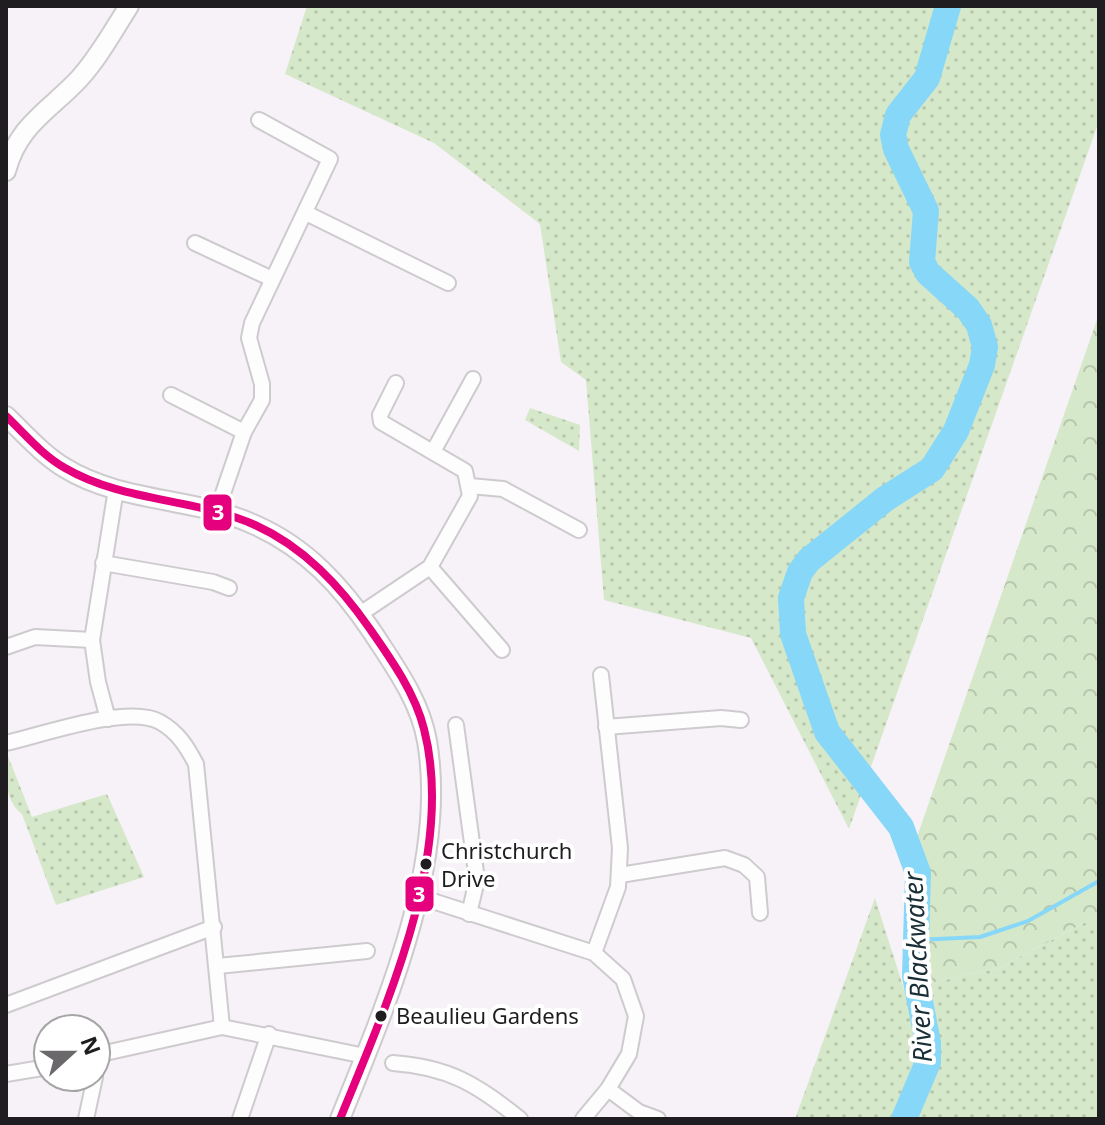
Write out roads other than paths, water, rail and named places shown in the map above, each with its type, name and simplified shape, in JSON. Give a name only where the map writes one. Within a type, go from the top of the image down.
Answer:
[{"type":"street","points":[[6,171],[24,129],[99,54],[129,6]]},
{"type":"street","points":[[217,511],[244,432],[262,400],[262,384],[249,338],[252,323],[330,159],[259,120]]},
{"type":"street","points":[[306,213],[448,283]]},
{"type":"street","points":[[195,243],[272,279]]},
{"type":"street","points":[[434,450],[473,379]]},
{"type":"street","points":[[360,614],[430,567],[470,496],[465,471],[434,450],[420,447],[381,422],[380,415],[396,383]]},
{"type":"street","points":[[171,395],[244,432]]},
{"type":"street","points":[[6,416],[33,445],[65,469],[116,489],[217,511],[287,541],[315,562],[360,614],[415,702],[427,739],[430,778],[427,831],[417,896],[406,939],[340,1119]]},
{"type":"street","points":[[470,486],[503,489],[579,530]]},
{"type":"street","points":[[108,719],[95,671],[92,640],[116,489]]},
{"type":"street","points":[[103,563],[213,582],[229,588]]},
{"type":"street","points":[[430,567],[502,650]]},
{"type":"street","points":[[6,647],[35,637],[92,640]]},
{"type":"street","points":[[594,953],[620,875],[601,675]]},
{"type":"street","points":[[6,743],[108,719],[134,716],[159,720],[184,741],[196,764],[222,1027]]},
{"type":"street","points":[[606,727],[721,718],[741,720]]},
{"type":"street","points":[[456,725],[477,880],[469,914]]},
{"type":"street","points":[[620,875],[725,858],[744,865],[757,877],[760,913]]},
{"type":"street","points":[[417,896],[594,953],[623,979],[636,1016],[629,1054],[608,1089],[583,1119]]},
{"type":"street","points":[[6,1005],[214,927]]},
{"type":"street","points":[[218,966],[367,951]]},
{"type":"street","points":[[112,1051],[222,1027],[269,1034],[365,1056]]},
{"type":"street","points":[[240,1119],[269,1034]]},
{"type":"street","points":[[393,1063],[430,1066],[467,1081],[520,1119]]},
{"type":"street","points":[[6,1074],[32,1070]]},
{"type":"street","points":[[608,1089],[639,1112],[658,1119]]},
{"type":"street","points":[[86,1119],[92,1093]]},
{"type":"waterway","name":"River Blackwater","points":[[904,1119],[928,1062],[928,1043],[915,976],[918,873],[901,827],[827,732],[793,634],[791,598],[800,572],[809,560],[885,499],[932,469],[956,431],[982,365],[985,347],[979,325],[968,309],[928,273],[922,262],[926,211],[896,149],[893,135],[898,115],[927,78],[948,6]]},
{"type":"waterway","points":[[916,940],[980,937],[1028,921],[1099,881]]},
{"type":"place","name":"Christchurch Drive","points":[[426,864]]},
{"type":"place","name":"Beaulieu Gardens","points":[[381,1016]]}]
